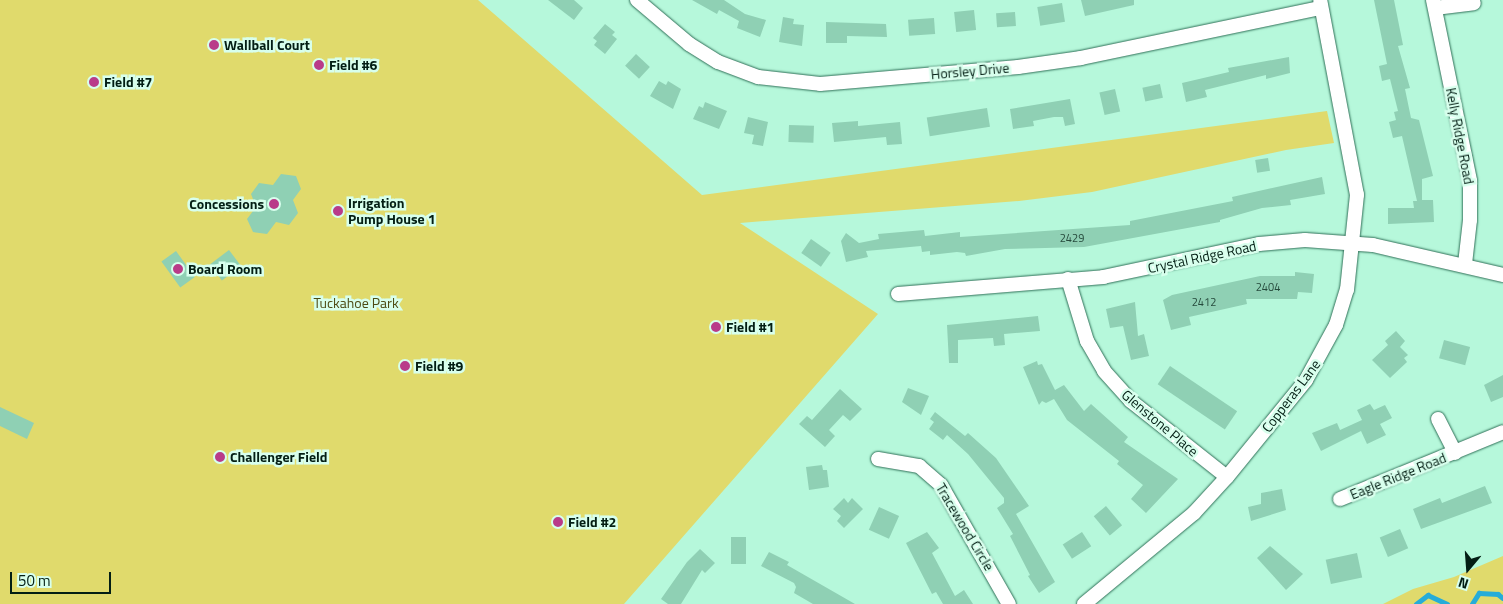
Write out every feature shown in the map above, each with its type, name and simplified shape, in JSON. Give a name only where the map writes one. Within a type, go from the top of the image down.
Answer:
[{"type":"street","name":"Horsley Drive","points":[[637,0],[689,44],[718,62],[758,77],[820,84],[1018,67],[1081,58],[1321,4]]},
{"type":"street","name":"Kelly Ridge Road","points":[[1465,264],[1470,220],[1470,181],[1434,4],[1474,3]]},
{"type":"street","name":"Copperas Lane","points":[[1084,604],[1194,513],[1226,477],[1319,359],[1344,302],[1354,242],[1357,195],[1353,164],[1321,4]]},
{"type":"street","name":"Crystal Ridge Road","points":[[898,294],[1068,280],[1151,269],[1289,240],[1354,242],[1465,264],[1503,275]]},
{"type":"street","name":"Glenstone Place","points":[[1068,280],[1087,341],[1104,371],[1131,401],[1226,477]]},
{"type":"street","name":"Eagle Ridge Road","points":[[1438,419],[1455,452]]},
{"type":"street","name":"Eagle Ridge Road","points":[[1340,499],[1503,432]]},
{"type":"street","name":"Tracewood Circle","points":[[878,459],[906,462],[919,466],[937,480],[961,515],[1009,604]]},
{"type":"green space","name":"Tuckahoe Park","points":[[0,0],[478,0],[702,195],[1327,111],[1334,143],[1286,150],[1092,192],[1019,201],[740,223],[878,314],[624,604],[0,604]]},
{"type":"green space","points":[[1503,556],[1503,604],[1383,604],[1413,589],[1454,577]]},
{"type":"building","points":[[548,0],[574,0],[583,8],[574,20]]},
{"type":"building","points":[[692,0],[724,0],[745,14],[766,20],[760,37],[737,28],[739,21],[719,10],[717,14]]},
{"type":"building","points":[[1081,0],[1134,0],[1134,5],[1085,16]]},
{"type":"building","points":[[1374,0],[1394,0],[1403,45],[1398,46],[1410,88],[1405,89],[1411,118],[1419,120],[1433,176],[1422,179],[1422,200],[1433,200],[1434,222],[1388,224],[1388,208],[1414,208],[1413,201],[1417,201],[1402,136],[1393,138],[1389,122],[1396,120],[1394,112],[1398,111],[1390,79],[1382,81],[1379,66],[1387,64]]},
{"type":"building","points":[[1062,3],[1065,22],[1040,26],[1037,7]]},
{"type":"building","points":[[974,10],[976,30],[956,32],[954,12]]},
{"type":"building","points":[[1015,12],[1016,26],[997,27],[996,13]]},
{"type":"building","points":[[783,17],[794,19],[793,24],[804,25],[802,46],[779,42]]},
{"type":"building","points":[[934,18],[935,34],[909,36],[908,20]]},
{"type":"building","points":[[826,22],[886,24],[887,37],[847,36],[847,43],[826,43]]},
{"type":"building","points":[[605,24],[615,32],[612,35],[617,39],[605,54],[594,45],[597,41],[593,38]]},
{"type":"building","points":[[636,54],[650,67],[639,79],[625,66]]},
{"type":"building","points":[[1289,57],[1290,73],[1266,79],[1266,75],[1205,90],[1207,97],[1186,102],[1182,83],[1229,72],[1228,68]]},
{"type":"building","points":[[659,81],[666,85],[668,81],[681,89],[673,109],[650,96]]},
{"type":"building","points":[[1160,84],[1163,98],[1145,101],[1142,88]]},
{"type":"building","points":[[1115,89],[1120,111],[1105,115],[1099,93]]},
{"type":"building","points":[[1070,99],[1075,124],[1065,126],[1063,117],[1054,117],[1033,121],[1034,126],[1013,129],[1010,109]]},
{"type":"building","points":[[705,102],[727,111],[719,129],[693,119],[699,106],[703,108]]},
{"type":"building","points":[[987,108],[990,127],[930,136],[927,118]]},
{"type":"building","points":[[748,117],[768,122],[763,146],[752,144],[754,135],[744,133]]},
{"type":"building","points":[[858,121],[858,126],[900,122],[902,144],[887,145],[886,137],[834,142],[832,123]]},
{"type":"building","points":[[789,125],[814,126],[813,143],[788,142]]},
{"type":"building","points":[[1268,158],[1270,171],[1257,173],[1255,160]]},
{"type":"building","name":"Concessions","points":[[281,174],[296,176],[301,189],[293,200],[298,213],[289,225],[276,222],[267,234],[253,232],[247,219],[256,207],[251,194],[259,183],[273,185]]},
{"type":"building","points":[[1322,177],[1325,194],[1290,200],[1291,205],[1262,208],[1220,220],[1220,222],[1084,247],[1005,249],[966,256],[965,253],[957,252],[930,255],[930,251],[922,252],[921,246],[866,251],[868,257],[846,262],[841,241],[846,233],[859,243],[879,239],[878,234],[924,230],[925,236],[960,232],[960,237],[1130,225],[1130,221],[1233,201],[1232,197]]},
{"type":"building","points":[[811,239],[831,253],[821,267],[801,253]]},
{"type":"building","points":[[229,250],[241,266],[222,280],[210,264]]},
{"type":"building","name":"Board Room","points":[[176,251],[195,277],[180,287],[161,262]]},
{"type":"building","points":[[1295,272],[1314,274],[1312,293],[1298,292],[1297,299],[1246,299],[1247,304],[1189,317],[1191,325],[1171,330],[1163,300],[1172,295],[1260,276],[1295,276]]},
{"type":"building","points":[[1135,302],[1138,336],[1144,334],[1149,356],[1131,360],[1123,326],[1110,328],[1106,309]]},
{"type":"building","points":[[1038,316],[1040,331],[1004,334],[1005,345],[994,346],[993,338],[958,340],[958,363],[949,363],[947,325]]},
{"type":"building","points":[[1396,331],[1405,341],[1400,347],[1408,355],[1404,358],[1407,362],[1390,378],[1372,360],[1388,345],[1385,341]]},
{"type":"building","points":[[1444,340],[1470,347],[1465,365],[1439,358]]},
{"type":"building","points":[[1037,361],[1038,365],[1042,364],[1055,390],[1064,385],[1084,411],[1091,404],[1128,437],[1124,442],[1178,479],[1146,513],[1131,499],[1143,485],[1117,464],[1119,461],[1067,420],[1054,399],[1046,403],[1042,401],[1039,405],[1023,367]]},
{"type":"building","points":[[1170,366],[1237,411],[1225,430],[1158,384]]},
{"type":"building","points":[[1503,375],[1503,397],[1491,402],[1484,385]]},
{"type":"building","points":[[908,388],[929,396],[921,415],[902,402]]},
{"type":"building","points":[[840,389],[862,409],[850,421],[843,415],[829,430],[835,436],[825,447],[799,424],[807,416],[812,420]]},
{"type":"building","points":[[1370,404],[1374,410],[1385,405],[1392,418],[1380,424],[1386,435],[1367,444],[1361,431],[1321,451],[1312,433],[1337,423],[1340,430],[1362,420],[1357,410]]},
{"type":"building","points":[[0,407],[34,423],[27,439],[0,426]]},
{"type":"building","points":[[935,412],[965,436],[968,433],[996,458],[1029,506],[1016,514],[1055,582],[1039,593],[1028,576],[1030,575],[1010,536],[1013,534],[997,508],[1004,503],[1004,498],[968,454],[947,435],[943,440],[929,429],[934,422],[930,419]]},
{"type":"building","points":[[822,465],[823,470],[827,470],[829,487],[809,490],[806,467]]},
{"type":"building","points":[[1485,486],[1492,503],[1421,529],[1413,509],[1440,498],[1442,503]]},
{"type":"building","points":[[1282,489],[1286,510],[1251,521],[1248,507],[1261,504],[1261,493]]},
{"type":"building","points":[[844,498],[848,503],[852,498],[863,509],[844,528],[837,521],[841,516],[833,509]]},
{"type":"building","points":[[1106,506],[1122,525],[1110,535],[1094,516]]},
{"type":"building","points":[[879,507],[899,516],[889,539],[869,530]]},
{"type":"building","points":[[1400,529],[1408,548],[1388,557],[1380,538]]},
{"type":"building","points":[[927,532],[939,548],[932,553],[955,596],[964,590],[973,604],[943,604],[936,592],[932,594],[906,543]]},
{"type":"building","points":[[1082,532],[1091,546],[1072,559],[1063,545]]},
{"type":"building","points":[[731,537],[746,537],[746,564],[731,564]]},
{"type":"building","points":[[1270,546],[1303,574],[1286,590],[1257,558]]},
{"type":"building","points":[[700,549],[715,563],[705,573],[702,570],[681,604],[668,604],[661,599],[687,562]]},
{"type":"building","points":[[769,552],[789,562],[787,565],[855,604],[813,604],[794,593],[796,587],[794,583],[761,566]]},
{"type":"building","points":[[1357,553],[1362,577],[1331,584],[1326,560]]},
{"type":"waterway","points":[[1472,604],[1479,593],[1498,594],[1503,598]]},
{"type":"waterway","points":[[1416,604],[1428,595],[1447,604]]},
{"type":"place","name":"Wallball Court","points":[[214,45]]},
{"type":"place","name":"Field #6","points":[[319,65]]},
{"type":"place","name":"Field #7","points":[[94,82]]},
{"type":"place","name":"Concessions","points":[[274,204]]},
{"type":"place","name":"Irrigation Pump House 1","points":[[338,211]]},
{"type":"place","name":"Board Room","points":[[178,269]]},
{"type":"place","name":"Field #1","points":[[716,327]]},
{"type":"place","name":"Field #9","points":[[405,366]]},
{"type":"place","name":"Challenger Field","points":[[220,457]]},
{"type":"place","name":"Field #2","points":[[558,522]]}]
